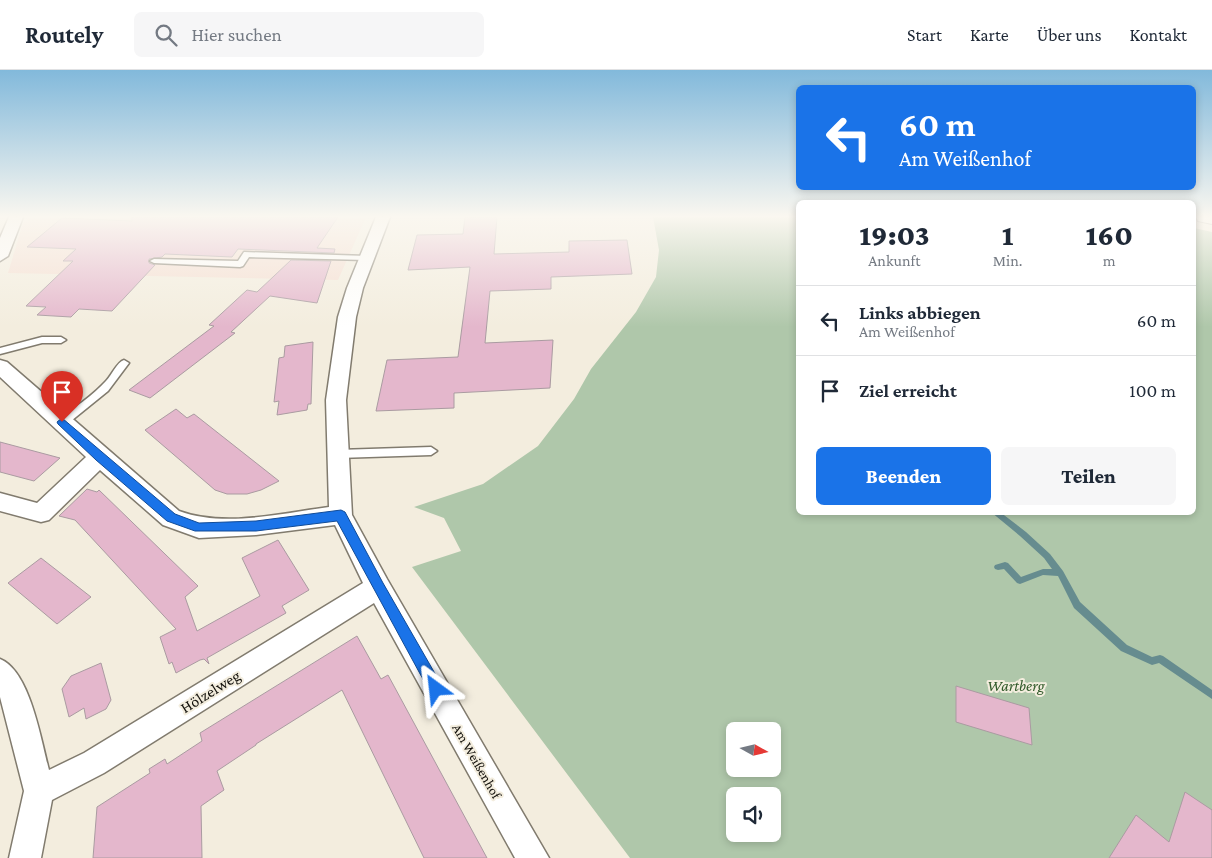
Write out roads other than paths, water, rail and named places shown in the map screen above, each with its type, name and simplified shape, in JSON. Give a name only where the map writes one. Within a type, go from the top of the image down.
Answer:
[{"type":"street","points":[[0,366],[100,457],[171,518],[199,528],[256,526],[341,515],[336,400],[347,318],[369,254]]},
{"type":"street","points":[[0,502],[41,513],[100,457]]},
{"type":"street","name":"Am Weißenhof","points":[[341,515],[378,587],[533,858]]},
{"type":"street","name":"Hölzelweg","points":[[39,791],[94,763],[378,587]]},
{"type":"street","points":[[0,672],[10,686],[19,712],[39,791],[25,858]]},
{"type":"lane","points":[[154,261],[240,264],[247,254],[367,258]]},
{"type":"lane","points":[[0,351],[42,340],[62,340]]},
{"type":"lane","points":[[62,422],[95,398],[118,375],[124,363]]},
{"type":"lane","points":[[338,454],[431,451]]},
{"type":"waterway","points":[[998,515],[1047,556],[1060,573]]},
{"type":"waterway","points":[[998,567],[1005,565],[1020,581],[1043,572],[1060,573]]},
{"type":"waterway","points":[[1060,573],[1077,605],[1124,648],[1152,661],[1160,659],[1212,695]]},
{"type":"park label","name":"Wartberg","points":[[1016,685]]}]
